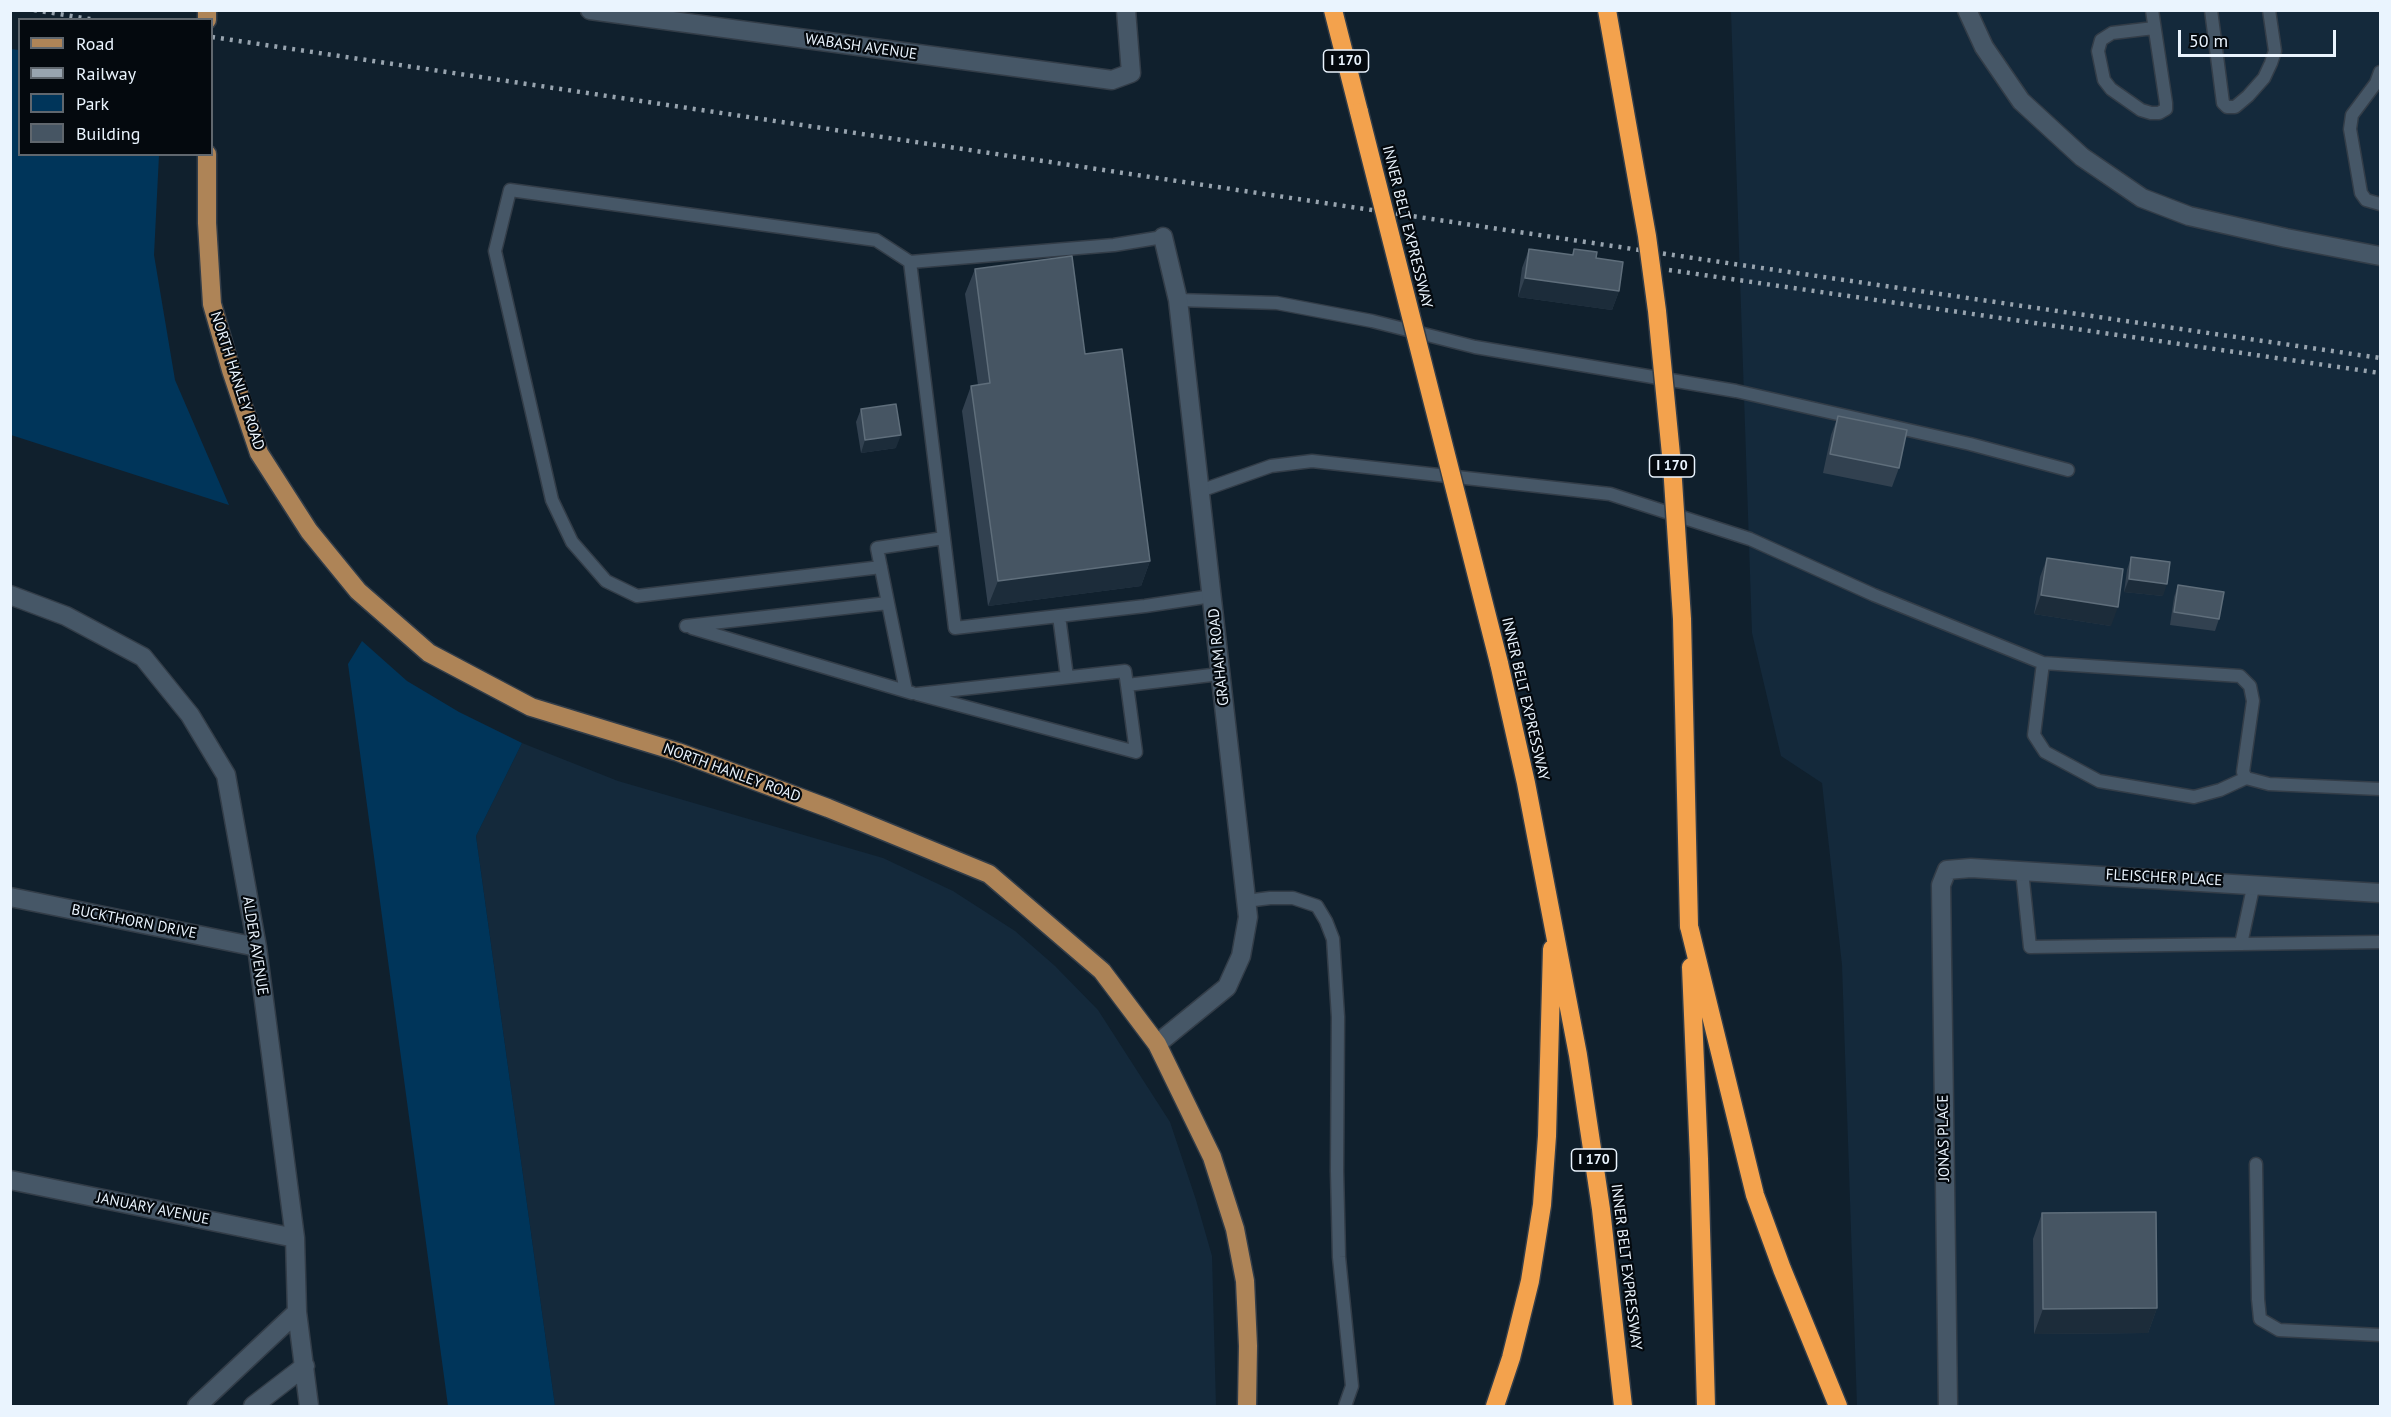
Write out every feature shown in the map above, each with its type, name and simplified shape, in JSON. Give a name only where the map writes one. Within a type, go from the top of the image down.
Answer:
[{"type":"highway","name":"INNER BELT EXPRESSWAY","points":[[1333,10],[1499,663],[1526,783],[1553,914],[1578,1055],[1601,1209],[1623,1407]]},
{"type":"highway","name":"I 170","points":[[1607,10],[1647,236],[1670,443],[1682,619],[1689,926],[1706,1407]]},
{"type":"highway","points":[[1495,1407],[1511,1358],[1530,1281],[1542,1205],[1547,1136],[1553,914]]},
{"type":"highway","points":[[1689,926],[1755,1195],[1782,1269],[1839,1407]]},
{"type":"main road","name":"NORTH HANLEY ROAD","points":[[207,156],[207,223],[212,304],[259,453],[309,531],[358,591],[429,653],[531,707],[689,756],[828,808],[989,874],[1102,971],[1158,1044],[1212,1157],[1235,1230],[1245,1281],[1248,1346],[1247,1407]]},
{"type":"street","name":"WABASH AVENUE","points":[[590,10],[1112,80],[1131,73],[1126,10]]},
{"type":"street","points":[[1967,10],[1984,47],[2022,100],[2082,157],[2142,198],[2189,216],[2286,238],[2380,254]]},
{"type":"street","name":"GRAHAM ROAD","points":[[1158,1044],[1227,987],[1241,956],[1248,917],[1178,300],[1164,237]]},
{"type":"street","name":"ALDER AVENUE","points":[[10,595],[66,616],[143,657],[190,715],[226,775],[257,947],[295,1238],[297,1312],[309,1407]]},
{"type":"street","name":"FLEISCHER PLACE","points":[[1947,870],[1971,867],[2254,883],[2380,893]]},
{"type":"street","name":"JONAS PLACE","points":[[1947,870],[1941,885],[1941,897],[1948,1407]]},
{"type":"street","name":"BUCKTHORN DRIVE","points":[[10,897],[257,947]]},
{"type":"street","name":"JANUARY AVENUE","points":[[10,1180],[295,1238]]},
{"type":"street","points":[[197,1407],[297,1312]]},
{"type":"street","points":[[253,1407],[305,1366]]},
{"type":"lane","points":[[2152,10],[2166,103],[2166,109],[2159,113],[2141,110],[2112,89],[2104,80],[2098,51],[2101,40],[2112,33],[2154,28]]},
{"type":"lane","points":[[2211,10],[2223,103],[2227,107],[2235,107],[2264,78],[2271,63],[2275,51],[2269,10]]},
{"type":"lane","points":[[2380,72],[2376,83],[2352,115],[2350,129],[2361,193],[2366,200],[2380,204]]},
{"type":"lane","points":[[880,567],[637,596],[606,581],[572,542],[552,500],[495,251],[510,190],[876,240],[910,262],[1114,245],[1164,237]]},
{"type":"lane","points":[[910,262],[955,628],[1212,596]]},
{"type":"lane","points":[[1178,300],[1277,303],[1372,321],[1475,347],[1736,391],[1970,444],[2068,470]]},
{"type":"lane","points":[[1200,491],[1271,466],[1312,461],[1610,494],[1750,539],[1874,596],[2043,663],[2240,676],[2250,686],[2253,701],[2243,772],[2246,778]]},
{"type":"lane","points":[[911,693],[888,603],[877,548],[944,538]]},
{"type":"lane","points":[[888,603],[686,626],[911,693],[1136,752],[1125,671],[911,693]]},
{"type":"lane","points":[[1059,616],[1067,677]]},
{"type":"lane","points":[[2043,663],[2034,735],[2045,752],[2099,781],[2194,797],[2220,790],[2246,778],[2269,784],[2380,789]]},
{"type":"lane","points":[[1127,685],[1220,674]]},
{"type":"lane","points":[[2022,871],[2030,947],[2380,942]]},
{"type":"lane","points":[[2241,944],[2254,883]]},
{"type":"lane","points":[[1246,901],[1293,898],[1317,906],[1333,939],[1338,1017],[1339,1257],[1352,1386],[1345,1407]]},
{"type":"lane","points":[[2256,1164],[2260,1319],[2279,1330],[2380,1335]]},
{"type":"shaded area","points":[[1731,11],[2380,11],[2380,1406],[1857,1406],[1842,965],[1822,783],[1781,756],[1752,633]]},
{"type":"shaded area","points":[[522,743],[618,781],[883,858],[953,891],[1015,931],[1055,966],[1098,1010],[1170,1122],[1212,1256],[1216,1406],[555,1406],[476,836]]},
{"type":"green space","points":[[10,49],[18,50],[18,156],[159,156],[154,255],[175,380],[229,505],[11,435]]},
{"type":"green space","points":[[362,641],[407,681],[459,712],[522,743],[476,836],[555,1406],[448,1406],[348,664]]},
{"type":"building","points":[[1529,249],[1573,255],[1574,249],[1597,252],[1596,258],[1623,262],[1619,291],[1525,278]]},
{"type":"building","points":[[1072,256],[1085,354],[1122,349],[1150,561],[998,581],[971,386],[990,383],[975,269]]},
{"type":"building","points":[[896,404],[901,435],[865,440],[861,409]]},
{"type":"building","points":[[1838,416],[1907,430],[1899,468],[1830,454]]},
{"type":"building","points":[[2131,557],[2170,562],[2167,584],[2129,579]]},
{"type":"building","points":[[2047,558],[2123,569],[2118,607],[2041,595]]},
{"type":"building","points":[[2178,585],[2224,592],[2219,619],[2174,612]]},
{"type":"building","points":[[2156,1212],[2157,1308],[2043,1309],[2042,1213]]},
{"type":"railway","points":[[34,10],[84,18]]},
{"type":"railway","points":[[213,37],[2380,358]]},
{"type":"railway","points":[[1669,270],[2380,373]]}]
